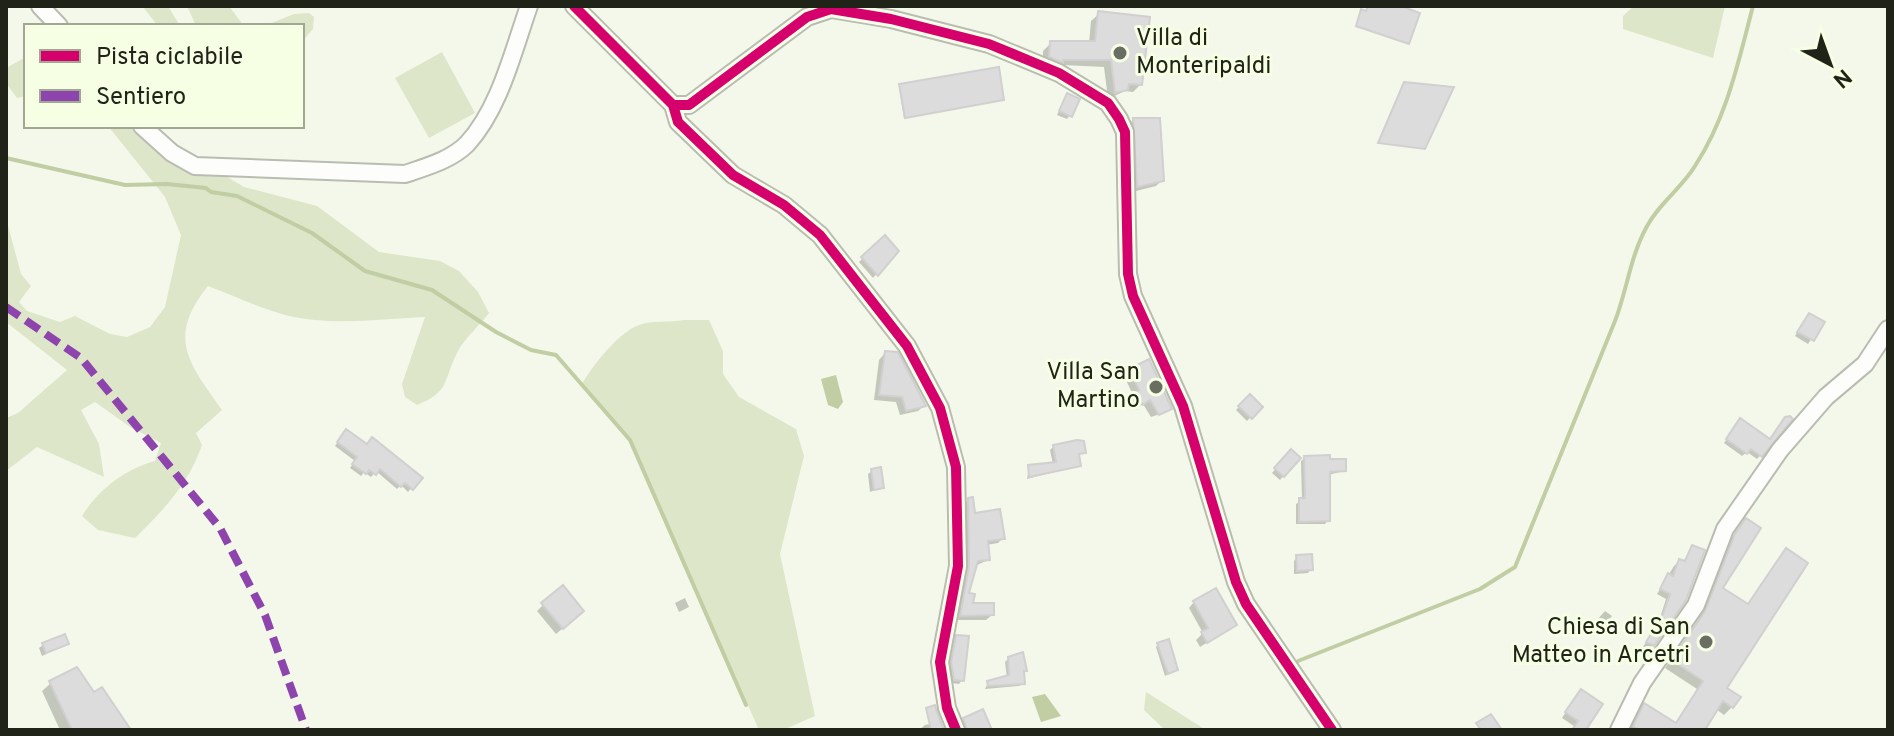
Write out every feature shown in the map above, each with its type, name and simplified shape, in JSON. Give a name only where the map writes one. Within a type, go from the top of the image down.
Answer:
[{"type":"street","points":[[40,6],[57,24]]},
{"type":"street","points":[[144,128],[172,153],[195,166],[405,174],[435,164],[466,145],[488,114],[529,6]]},
{"type":"street","points":[[574,6],[673,105],[678,122],[733,175],[784,205],[820,235],[907,346],[940,408],[956,467],[958,566],[940,662],[947,708],[956,730]]},
{"type":"street","points":[[673,105],[689,105],[807,17],[831,9],[891,19],[989,44],[1059,73],[1108,103],[1125,132],[1128,274],[1133,296],[1183,406],[1236,582],[1246,604],[1332,730]]},
{"type":"street","points":[[1619,730],[1642,683],[1696,605],[1725,529],[1780,450],[1826,397],[1865,364],[1888,329]]},
{"type":"shaded area","points":[[142,6],[168,6],[179,24],[156,24]]},
{"type":"shaded area","points":[[187,6],[229,6],[242,24],[195,24]]},
{"type":"shaded area","points":[[1634,6],[1725,6],[1713,58],[1623,29],[1623,16]]},
{"type":"shaded area","points":[[309,13],[314,17],[313,29],[304,40],[304,24],[269,24],[294,14]]},
{"type":"shaded area","points":[[442,52],[475,113],[429,138],[395,78]]},
{"type":"shaded area","points":[[24,58],[24,96],[17,98],[6,83],[6,68]]},
{"type":"shaded area","points":[[110,128],[156,128],[189,154],[244,187],[317,206],[379,252],[440,261],[459,271],[478,292],[489,313],[460,348],[444,385],[435,395],[417,405],[405,397],[402,384],[425,317],[357,321],[306,319],[268,310],[208,286],[195,304],[185,336],[192,364],[222,410],[196,433],[202,445],[183,484],[135,538],[98,530],[82,516],[113,482],[133,469],[155,461],[161,443],[130,427],[95,402],[81,410],[99,444],[104,477],[37,447],[6,471],[6,418],[18,413],[67,370],[6,322],[6,218],[21,274],[31,286],[19,302],[27,311],[60,322],[75,316],[110,334],[127,337],[150,327],[165,307],[181,235],[165,197]]},
{"type":"shaded area","points":[[709,320],[723,351],[723,374],[739,397],[796,429],[804,456],[780,554],[815,716],[783,730],[759,730],[630,440],[582,384],[592,368],[623,334],[639,325]]},
{"type":"shaded area","points":[[836,375],[843,402],[838,409],[828,405],[821,379]]},
{"type":"shaded area","points":[[1146,692],[1206,730],[1165,730],[1144,710]]},
{"type":"shaded area","points":[[1045,694],[1061,716],[1041,722],[1032,697]]},
{"type":"building","points":[[1368,6],[1401,6],[1420,13],[1409,44],[1356,26],[1361,9],[1366,11]]},
{"type":"building","name":"Villa di Monteripaldi","points":[[1098,11],[1150,17],[1142,85],[1129,84],[1128,90],[1115,93],[1111,60],[1063,60],[1063,63],[1049,57],[1050,41],[1095,41]]},
{"type":"building","points":[[999,67],[1004,100],[905,118],[899,84]]},
{"type":"building","points":[[1404,82],[1454,87],[1425,149],[1378,143]]},
{"type":"building","points":[[1067,93],[1080,99],[1072,117],[1059,111]]},
{"type":"building","points":[[1133,118],[1160,118],[1164,181],[1137,187]]},
{"type":"building","points":[[885,235],[899,251],[878,276],[861,257]]},
{"type":"building","points":[[1809,313],[1825,322],[1814,341],[1797,332]]},
{"type":"building","points":[[885,351],[898,352],[926,406],[906,411],[902,397],[879,395]]},
{"type":"building","name":"Villa San Martino","points":[[1149,359],[1172,409],[1159,415],[1150,400],[1143,405],[1133,394],[1139,390],[1129,369]]},
{"type":"building","points":[[1250,394],[1263,407],[1252,419],[1238,406]]},
{"type":"building","points":[[1785,417],[1793,419],[1762,457],[1751,449],[1747,454],[1726,439],[1740,418],[1770,439]]},
{"type":"building","points":[[346,429],[367,444],[372,437],[423,478],[413,490],[405,483],[401,487],[380,469],[376,475],[369,470],[366,474],[352,464],[357,457],[337,442]]},
{"type":"building","points":[[1084,441],[1086,453],[1079,454],[1081,466],[1029,477],[1028,465],[1056,462],[1053,445]]},
{"type":"building","points":[[1291,449],[1301,458],[1284,477],[1274,468]]},
{"type":"building","points":[[1330,455],[1330,459],[1346,459],[1346,471],[1330,472],[1330,521],[1299,522],[1299,498],[1305,498],[1304,456]]},
{"type":"building","points":[[881,467],[884,488],[874,490],[871,469]]},
{"type":"building","points":[[973,497],[975,513],[1000,509],[1005,539],[988,541],[990,560],[978,561],[969,593],[975,594],[973,603],[994,603],[994,615],[960,616],[969,566],[968,498]]},
{"type":"building","points":[[1746,518],[1761,528],[1723,588],[1748,604],[1786,548],[1808,563],[1727,688],[1741,697],[1733,708],[1723,701],[1705,730],[1639,730],[1633,726],[1644,703],[1676,723],[1703,681],[1672,660],[1705,611],[1735,534]]},
{"type":"building","points":[[1692,545],[1705,550],[1686,600],[1654,646],[1646,642],[1663,614],[1670,594],[1660,589],[1668,573],[1673,576],[1679,559],[1685,561]]},
{"type":"building","points":[[1312,554],[1313,570],[1297,571],[1296,555]]},
{"type":"building","points":[[563,585],[584,611],[563,629],[541,603]]},
{"type":"building","points":[[1216,588],[1237,625],[1207,643],[1201,632],[1208,628],[1193,601]]},
{"type":"building","points":[[65,634],[69,644],[46,653],[42,643]]},
{"type":"building","points":[[956,635],[969,636],[964,681],[954,680],[951,662]]},
{"type":"building","points":[[1169,639],[1178,670],[1168,674],[1157,643]]},
{"type":"building","points":[[1023,652],[1027,671],[1024,671],[1025,684],[988,686],[987,681],[1009,675],[1008,657]]},
{"type":"building","points":[[77,667],[94,692],[102,687],[131,730],[72,730],[49,681]]},
{"type":"building","points":[[1581,689],[1603,704],[1586,730],[1572,730],[1578,721],[1565,712]]},
{"type":"building","points":[[935,705],[944,730],[931,730],[926,708]]},
{"type":"building","points":[[983,709],[992,730],[967,730],[963,718]]},
{"type":"building","points":[[1491,714],[1502,730],[1481,730],[1476,723]]},
{"type":"waterway","points":[[1298,661],[1480,589],[1515,567],[1615,321],[1641,239],[1651,219],[1695,166],[1715,128],[1730,89],[1753,6]]},
{"type":"waterway","points":[[6,158],[125,185],[167,184],[206,188],[211,192],[237,196],[312,233],[365,271],[432,290],[496,332],[531,350],[556,355],[630,440],[746,705]]},
{"type":"marked path","points":[[6,307],[81,358],[220,528],[265,615],[306,730]]},
{"type":"cycle path","points":[[574,6],[673,105],[689,105],[807,17],[831,9],[891,19],[989,44],[1059,73],[1108,103],[1125,132],[1128,274],[1133,296],[1183,406],[1236,582],[1246,604],[1332,730]]},
{"type":"cycle path","points":[[673,105],[678,122],[733,175],[784,205],[820,235],[907,346],[940,408],[956,467],[958,566],[940,662],[947,708],[956,730]]},
{"type":"place","name":"Villa di Monteripaldi","points":[[1120,53]]},
{"type":"place","name":"Villa San Martino","points":[[1156,387]]},
{"type":"place","name":"Chiesa di San Matteo in Arcetri","points":[[1706,642]]}]
